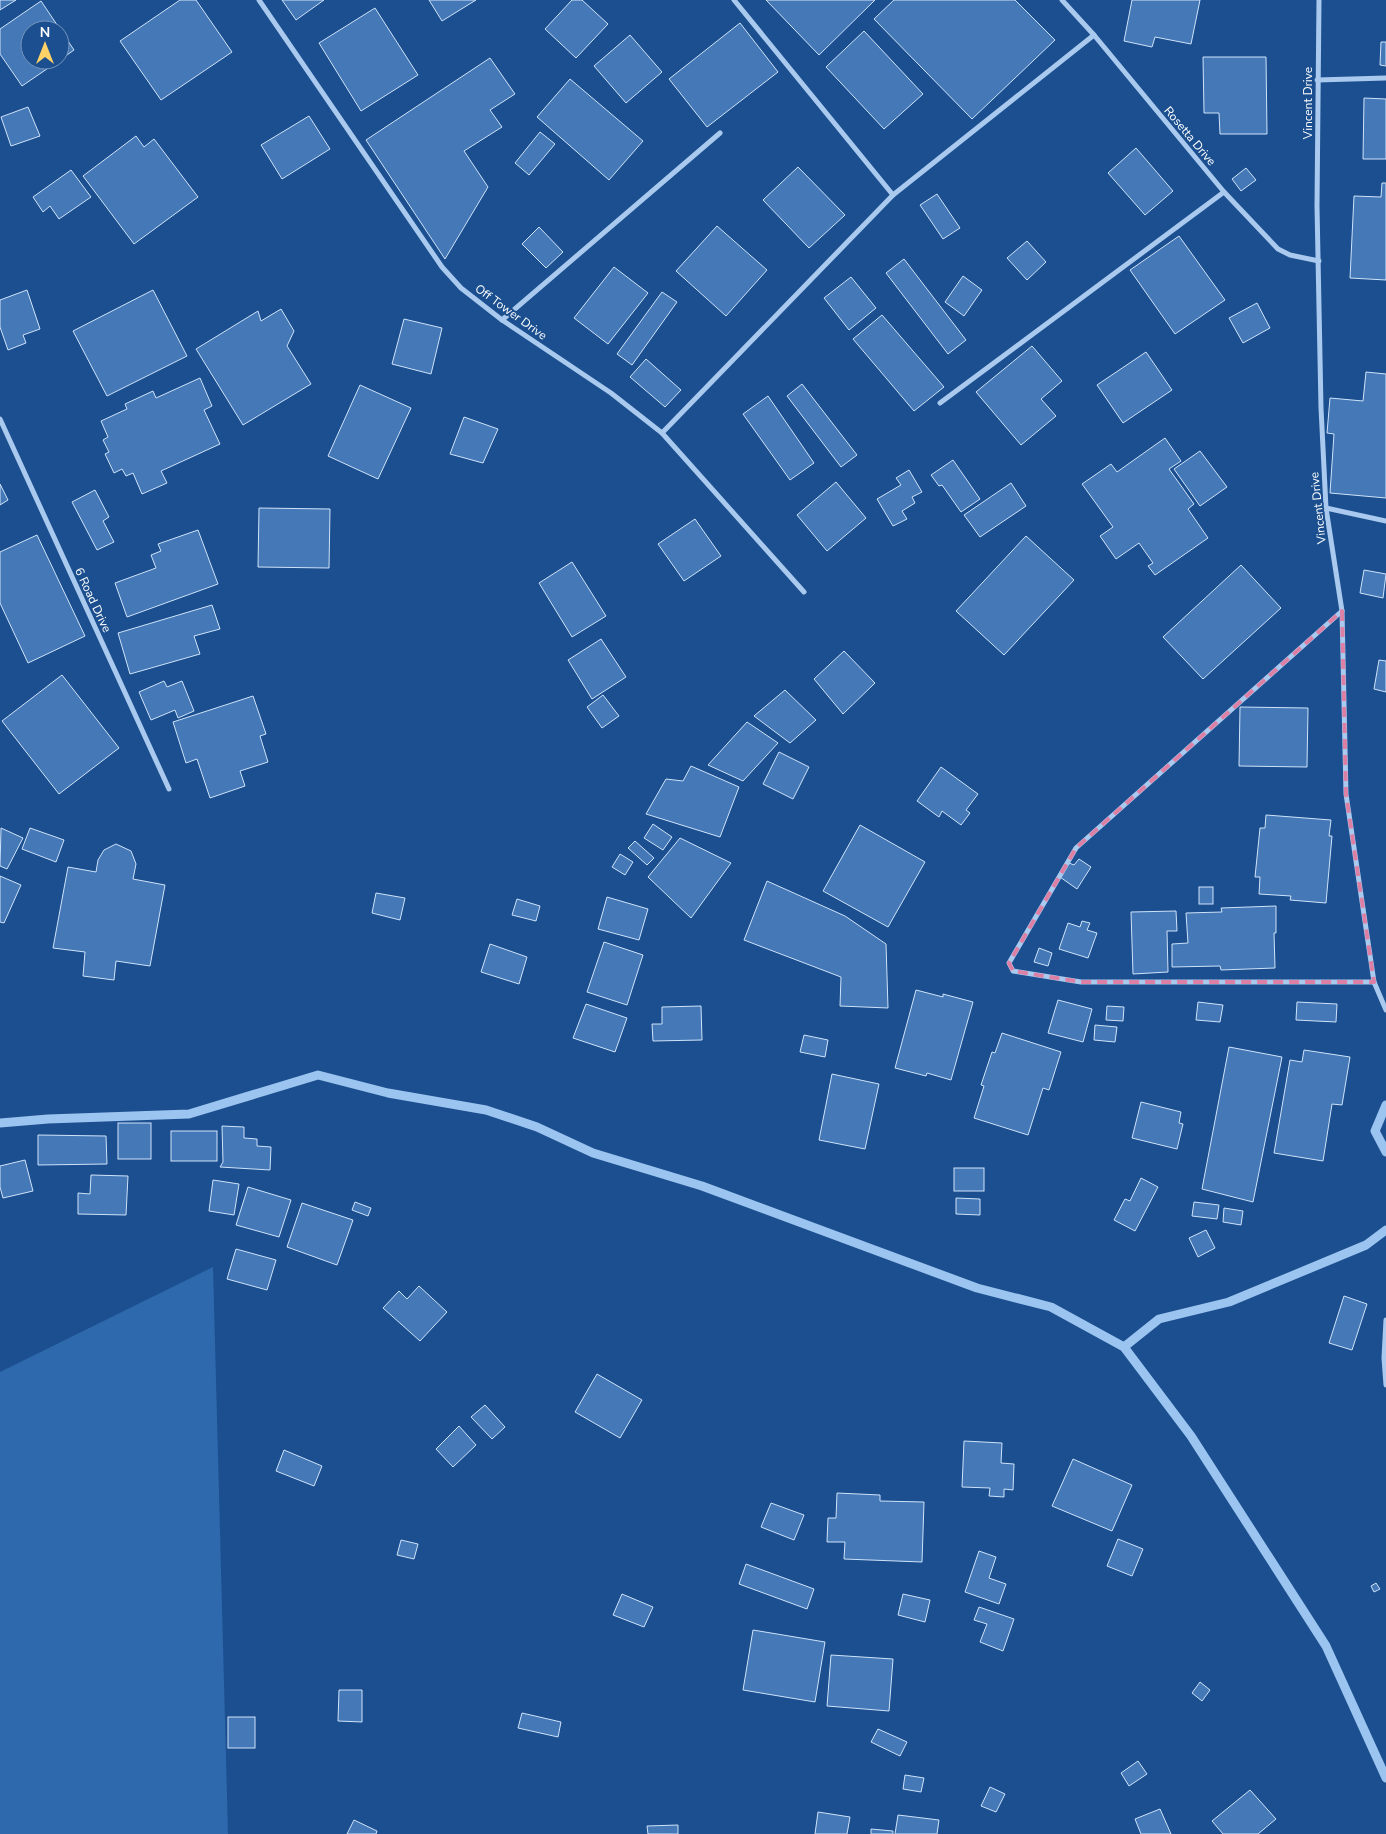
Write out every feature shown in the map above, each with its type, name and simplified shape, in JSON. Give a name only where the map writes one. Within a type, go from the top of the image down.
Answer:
[{"type":"street","name":"Off Tower Drive","points":[[259,0],[442,268],[461,288],[502,320],[611,393],[662,433],[804,592]]},
{"type":"street","points":[[734,0],[893,195]]},
{"type":"street","name":"Rosetta Drive","points":[[1062,0],[1094,35],[1224,192],[1278,249],[1290,255],[1319,261]]},
{"type":"street","name":"Vincent Drive","points":[[1319,0],[1317,206],[1326,508],[1342,611],[1346,794],[1374,982],[1386,1010]]},
{"type":"street","points":[[662,433],[893,195],[1094,35]]},
{"type":"street","points":[[1317,80],[1386,78]]},
{"type":"street","points":[[502,320],[720,134]]},
{"type":"street","points":[[940,403],[1224,192]]},
{"type":"street","name":"6 Road Drive","points":[[0,419],[169,789]]},
{"type":"street","points":[[1326,508],[1386,522]]},
{"type":"street","points":[[1342,611],[1076,848],[1009,963],[1013,971],[1081,982],[1374,982]]},
{"type":"street","points":[[1386,1320],[1384,1358],[1386,1385]]},
{"type":"highlighted area","points":[[1342,611],[1346,794],[1374,982],[1081,982],[1013,971],[1009,963],[1076,848]]},
{"type":"shaded area","points":[[213,1267],[228,1834],[0,1834],[0,1372]]},
{"type":"building","points":[[0,0],[16,0],[0,10]]},
{"type":"building","points":[[180,0],[196,0],[232,52],[161,100],[120,41]]},
{"type":"building","points":[[282,0],[324,0],[296,20]]},
{"type":"building","points":[[429,0],[476,0],[442,21]]},
{"type":"building","points":[[572,0],[582,0],[608,24],[576,58],[545,29]]},
{"type":"building","points":[[766,0],[875,0],[819,55]]},
{"type":"building","points":[[894,0],[1015,0],[1055,40],[972,119],[874,19]]},
{"type":"building","points":[[1132,0],[1200,0],[1191,44],[1155,37],[1152,47],[1124,41]]},
{"type":"building","points":[[41,1],[54,20],[20,20],[20,70],[45,70],[22,86],[0,54],[0,29]]},
{"type":"building","points":[[375,8],[418,75],[361,111],[319,43]]},
{"type":"building","points":[[740,23],[778,72],[707,127],[669,79]]},
{"type":"building","points":[[864,31],[923,94],[884,129],[826,67]]},
{"type":"building","points":[[630,35],[662,72],[626,103],[594,66]]},
{"type":"building","points":[[1381,42],[1386,42],[1386,66],[1380,65]]},
{"type":"building","points":[[70,44],[74,50],[70,53]]},
{"type":"building","points":[[1203,57],[1266,57],[1267,134],[1220,134],[1219,113],[1204,113]]},
{"type":"building","points":[[490,58],[515,94],[490,110],[502,127],[464,151],[488,187],[445,259],[366,140]]},
{"type":"building","points":[[570,79],[643,141],[609,180],[537,117]]},
{"type":"building","points":[[1364,98],[1386,99],[1386,159],[1363,159]]},
{"type":"building","points":[[28,107],[40,136],[11,146],[1,117]]},
{"type":"building","points":[[309,116],[330,149],[282,179],[261,145]]},
{"type":"building","points":[[540,132],[555,144],[529,175],[515,163]]},
{"type":"building","points":[[136,136],[144,147],[154,139],[198,197],[134,244],[83,176]]},
{"type":"building","points":[[1136,148],[1173,191],[1145,215],[1108,173]]},
{"type":"building","points":[[798,167],[845,215],[809,248],[763,200]]},
{"type":"building","points":[[1246,168],[1256,180],[1241,191],[1232,179]]},
{"type":"building","points":[[71,170],[91,197],[59,219],[50,206],[43,212],[33,197]]},
{"type":"building","points":[[1382,183],[1386,183],[1386,280],[1350,278],[1354,196],[1381,197]]},
{"type":"building","points":[[937,194],[960,228],[943,239],[920,205]]},
{"type":"building","points":[[717,226],[767,270],[726,316],[676,271]]},
{"type":"building","points":[[539,227],[563,252],[546,268],[522,244]]},
{"type":"building","points":[[1179,236],[1225,300],[1175,334],[1130,270]]},
{"type":"building","points":[[1027,241],[1046,262],[1027,280],[1007,258]]},
{"type":"building","points":[[904,259],[966,340],[948,354],[886,273]]},
{"type":"building","points":[[614,267],[648,293],[608,344],[574,318]]},
{"type":"building","points":[[963,276],[982,290],[964,316],[945,302]]},
{"type":"building","points":[[851,277],[876,308],[849,330],[824,298]]},
{"type":"building","points":[[27,290],[40,329],[23,335],[26,343],[8,350],[0,327],[0,300]]},
{"type":"building","points":[[153,290],[187,356],[107,396],[73,331]]},
{"type":"building","points":[[662,292],[677,302],[632,365],[617,354]]},
{"type":"building","points":[[1257,303],[1270,328],[1243,343],[1229,318]]},
{"type":"building","points":[[281,309],[294,331],[287,346],[311,384],[243,425],[196,349],[258,311],[261,321]]},
{"type":"building","points":[[882,315],[944,387],[914,411],[853,339]]},
{"type":"building","points":[[404,319],[442,328],[431,374],[392,364]]},
{"type":"building","points":[[1032,346],[1062,381],[1041,399],[1056,416],[1021,445],[976,392]]},
{"type":"building","points":[[1146,352],[1172,390],[1123,423],[1097,385]]},
{"type":"building","points":[[646,359],[681,390],[665,407],[630,377]]},
{"type":"building","points":[[1366,372],[1386,374],[1386,498],[1330,493],[1334,434],[1327,433],[1330,398],[1363,401]]},
{"type":"building","points":[[200,378],[212,406],[204,410],[220,444],[161,471],[167,483],[142,494],[133,473],[126,476],[122,469],[114,473],[105,454],[109,452],[103,440],[108,437],[101,421],[127,409],[125,404],[153,391],[156,398]]},
{"type":"building","points":[[802,384],[857,455],[841,467],[787,396]]},
{"type":"building","points":[[360,385],[411,408],[378,479],[328,456]]},
{"type":"building","points":[[768,396],[814,463],[790,480],[743,414]]},
{"type":"building","points":[[464,417],[498,429],[483,463],[450,454]]},
{"type":"building","points":[[1165,438],[1181,461],[1169,469],[1194,504],[1188,509],[1208,538],[1155,575],[1148,566],[1153,563],[1139,543],[1116,559],[1100,536],[1113,527],[1082,484],[1111,464],[1117,472]]},
{"type":"building","points":[[1200,451],[1227,487],[1200,506],[1174,469]]},
{"type":"building","points":[[953,460],[980,499],[961,512],[942,485],[939,486],[931,475]]},
{"type":"building","points":[[909,470],[922,492],[912,497],[915,503],[902,511],[907,519],[893,526],[877,499],[901,485],[896,478]]},
{"type":"building","points":[[836,482],[866,518],[827,551],[797,515]]},
{"type":"building","points":[[1011,483],[1026,506],[980,537],[964,515]]},
{"type":"building","points":[[0,484],[8,500],[0,505]]},
{"type":"building","points":[[95,490],[109,517],[103,521],[114,542],[97,550],[72,502]]},
{"type":"building","points":[[259,508],[330,509],[329,568],[258,567]]},
{"type":"building","points":[[695,519],[721,556],[684,581],[658,544]]},
{"type":"building","points":[[198,530],[218,584],[127,617],[115,583],[156,568],[151,555],[161,551],[158,544]]},
{"type":"building","points":[[37,535],[85,636],[28,663],[0,603],[0,552]]},
{"type":"building","points":[[1026,536],[1074,580],[1004,655],[956,611]]},
{"type":"building","points":[[572,562],[606,616],[572,637],[539,583]]},
{"type":"building","points":[[1241,565],[1281,608],[1203,679],[1163,637]]},
{"type":"building","points":[[1364,570],[1386,574],[1383,598],[1360,593]]},
{"type":"building","points":[[212,605],[220,629],[194,636],[200,654],[130,674],[118,633]]},
{"type":"building","points":[[601,639],[626,677],[592,699],[568,660]]},
{"type":"building","points":[[844,651],[875,683],[843,714],[814,679]]},
{"type":"building","points":[[1379,660],[1386,661],[1386,692],[1374,689]]},
{"type":"building","points":[[62,675],[119,748],[59,794],[2,721]]},
{"type":"building","points":[[164,681],[167,687],[182,681],[194,711],[178,718],[175,710],[151,720],[139,692]]},
{"type":"building","points":[[785,690],[816,720],[790,743],[754,716]]},
{"type":"building","points":[[603,695],[619,716],[602,728],[587,707]]},
{"type":"building","points":[[253,696],[266,734],[260,736],[268,762],[240,771],[245,786],[210,798],[197,759],[186,763],[173,722]]},
{"type":"building","points":[[1240,707],[1308,708],[1307,767],[1239,766]]},
{"type":"building","points":[[747,722],[778,743],[743,781],[708,765]]},
{"type":"building","points":[[779,752],[809,767],[793,799],[763,784]]},
{"type":"building","points":[[691,766],[739,787],[720,837],[646,814],[666,779],[683,781]]},
{"type":"building","points":[[941,767],[978,794],[966,810],[970,813],[961,825],[942,811],[939,817],[917,801]]},
{"type":"building","points":[[1266,815],[1331,820],[1329,836],[1332,836],[1326,903],[1290,900],[1291,896],[1259,894],[1260,877],[1255,877],[1260,828],[1265,828]]},
{"type":"building","points":[[653,824],[672,837],[663,850],[644,838]]},
{"type":"building","points":[[860,825],[925,862],[888,927],[823,891]]},
{"type":"building","points":[[1,828],[23,838],[7,869],[0,866]]},
{"type":"building","points":[[30,828],[64,840],[56,862],[22,849]]},
{"type":"building","points":[[680,838],[731,863],[691,918],[648,877]]},
{"type":"building","points":[[635,841],[654,858],[647,865],[628,848]]},
{"type":"building","points":[[116,844],[131,851],[136,864],[133,879],[165,885],[150,966],[116,961],[114,980],[83,976],[85,952],[53,948],[68,867],[96,872],[98,860],[104,850]]},
{"type":"building","points":[[620,854],[633,862],[625,875],[612,867]]},
{"type":"building","points":[[1079,859],[1091,867],[1077,889],[1060,877],[1069,863],[1074,865]]},
{"type":"building","points":[[0,876],[21,885],[4,923],[0,922]]},
{"type":"building","points":[[767,881],[845,916],[886,944],[888,1008],[840,1006],[841,977],[744,940]]},
{"type":"building","points":[[1199,887],[1213,887],[1213,904],[1199,904]]},
{"type":"building","points":[[376,893],[405,898],[400,920],[372,913]]},
{"type":"building","points":[[607,897],[648,909],[639,940],[598,929]]},
{"type":"building","points":[[517,899],[540,906],[536,921],[512,915]]},
{"type":"building","points":[[1276,906],[1276,933],[1274,933],[1275,968],[1221,970],[1220,966],[1172,967],[1172,944],[1188,943],[1186,913],[1222,912],[1221,908]]},
{"type":"building","points":[[1176,911],[1177,931],[1167,931],[1168,972],[1133,974],[1131,912]]},
{"type":"building","points":[[1082,921],[1090,923],[1087,930],[1097,933],[1088,958],[1059,949],[1068,923],[1080,927]]},
{"type":"building","points":[[604,942],[643,955],[627,1005],[587,992]]},
{"type":"building","points":[[490,944],[527,957],[519,984],[481,972]]},
{"type":"building","points":[[1039,948],[1052,953],[1048,966],[1034,962]]},
{"type":"building","points":[[916,990],[943,997],[943,994],[973,1002],[951,1080],[927,1073],[926,1076],[895,1068]]},
{"type":"building","points":[[1058,1000],[1092,1009],[1083,1042],[1048,1033]]},
{"type":"building","points":[[1198,1002],[1223,1005],[1220,1022],[1196,1020]]},
{"type":"building","points":[[1297,1002],[1337,1004],[1336,1022],[1296,1020]]},
{"type":"building","points":[[586,1004],[627,1018],[615,1052],[573,1038]]},
{"type":"building","points":[[701,1006],[702,1040],[653,1041],[652,1024],[662,1024],[662,1007]]},
{"type":"building","points":[[1107,1006],[1124,1007],[1123,1021],[1106,1020]]},
{"type":"building","points":[[1095,1025],[1117,1027],[1115,1042],[1094,1040]]},
{"type":"building","points":[[1002,1033],[1061,1052],[1049,1090],[1043,1088],[1028,1135],[974,1118],[984,1086],[981,1085],[992,1052],[995,1053]]},
{"type":"building","points":[[804,1035],[828,1040],[825,1057],[800,1052]]},
{"type":"building","points":[[1229,1047],[1282,1057],[1253,1202],[1202,1189]]},
{"type":"building","points":[[1304,1050],[1350,1057],[1342,1105],[1332,1104],[1323,1161],[1274,1153],[1290,1060],[1302,1062]]},
{"type":"building","points":[[832,1074],[879,1084],[865,1149],[819,1140]]},
{"type":"building","points":[[1141,1102],[1181,1112],[1179,1123],[1183,1124],[1177,1149],[1132,1138]]},
{"type":"building","points":[[118,1123],[151,1123],[151,1159],[118,1159]]},
{"type":"building","points":[[222,1126],[244,1127],[244,1138],[257,1139],[257,1146],[271,1147],[270,1170],[220,1167],[223,1162]]},
{"type":"building","points":[[171,1131],[217,1131],[217,1161],[171,1161]]},
{"type":"building","points":[[38,1135],[106,1136],[107,1164],[38,1165]]},
{"type":"building","points":[[25,1160],[33,1191],[3,1198],[0,1187],[0,1166]]},
{"type":"building","points":[[954,1168],[984,1168],[984,1191],[954,1191]]},
{"type":"building","points":[[91,1175],[128,1176],[126,1215],[78,1214],[78,1193],[90,1194]]},
{"type":"building","points":[[1141,1178],[1158,1187],[1135,1231],[1114,1220],[1125,1199],[1130,1201]]},
{"type":"building","points":[[213,1180],[239,1184],[234,1215],[209,1211]]},
{"type":"building","points":[[248,1187],[291,1200],[279,1237],[236,1225]]},
{"type":"building","points":[[956,1198],[980,1199],[980,1215],[956,1214]]},
{"type":"building","points":[[355,1202],[371,1208],[368,1216],[352,1210]]},
{"type":"building","points":[[1194,1202],[1219,1205],[1217,1219],[1192,1216]]},
{"type":"building","points":[[302,1203],[353,1220],[337,1265],[287,1247]]},
{"type":"building","points":[[1224,1208],[1243,1211],[1241,1225],[1223,1222]]},
{"type":"building","points":[[1206,1230],[1215,1248],[1198,1257],[1189,1238]]},
{"type":"building","points":[[236,1249],[276,1260],[267,1290],[227,1279]]},
{"type":"building","points":[[419,1286],[447,1312],[420,1341],[383,1308],[399,1291],[407,1299]]},
{"type":"building","points":[[1344,1296],[1367,1304],[1352,1350],[1329,1343]]},
{"type":"building","points":[[597,1374],[642,1400],[620,1438],[575,1412]]},
{"type":"building","points":[[485,1405],[505,1427],[492,1439],[471,1417]]},
{"type":"building","points":[[459,1426],[476,1445],[453,1467],[436,1449]]},
{"type":"building","points":[[964,1441],[1002,1443],[1001,1463],[1014,1464],[1013,1490],[1004,1489],[1004,1497],[989,1496],[990,1488],[962,1487]]},
{"type":"building","points":[[284,1450],[322,1466],[314,1486],[276,1471]]},
{"type":"building","points":[[1073,1459],[1132,1485],[1112,1531],[1052,1506]]},
{"type":"building","points":[[837,1493],[880,1495],[880,1501],[924,1502],[922,1562],[844,1559],[845,1542],[827,1542],[828,1518],[836,1518]]},
{"type":"building","points":[[771,1503],[804,1515],[794,1540],[761,1527]]},
{"type":"building","points":[[1118,1539],[1143,1549],[1132,1576],[1107,1566]]},
{"type":"building","points":[[401,1540],[418,1544],[414,1559],[397,1555]]},
{"type":"building","points":[[979,1551],[996,1557],[989,1578],[1006,1584],[999,1604],[965,1592]]},
{"type":"building","points":[[746,1564],[814,1589],[807,1609],[739,1584]]},
{"type":"building","points":[[1376,1583],[1380,1589],[1374,1592],[1371,1586]]},
{"type":"building","points":[[622,1594],[653,1607],[644,1627],[613,1615]]},
{"type":"building","points":[[903,1594],[930,1600],[925,1622],[898,1615]]},
{"type":"building","points":[[979,1607],[1014,1619],[1003,1651],[980,1642],[987,1624],[974,1620]]},
{"type":"building","points":[[753,1630],[825,1642],[815,1702],[743,1690]]},
{"type":"building","points":[[831,1655],[893,1659],[889,1711],[827,1706]]},
{"type":"building","points":[[1200,1682],[1210,1690],[1202,1701],[1192,1693]]},
{"type":"building","points":[[339,1690],[362,1690],[362,1722],[338,1721]]},
{"type":"building","points":[[522,1713],[561,1722],[558,1737],[518,1728]]},
{"type":"building","points":[[228,1717],[255,1717],[255,1748],[228,1748]]},
{"type":"building","points":[[878,1729],[907,1742],[900,1756],[871,1742]]},
{"type":"building","points":[[1138,1761],[1147,1774],[1129,1786],[1121,1773]]},
{"type":"building","points":[[905,1775],[924,1778],[921,1792],[903,1789]]},
{"type":"building","points":[[990,1787],[1005,1794],[996,1812],[981,1806]]},
{"type":"building","points":[[1250,1790],[1276,1819],[1258,1834],[1223,1834],[1212,1821]]},
{"type":"building","points":[[1160,1809],[1171,1834],[1141,1834],[1135,1819]]},
{"type":"building","points":[[818,1812],[850,1817],[847,1834],[815,1834]]},
{"type":"building","points":[[898,1815],[939,1820],[937,1834],[895,1834]]},
{"type":"building","points":[[354,1820],[377,1831],[376,1834],[347,1834]]},
{"type":"building","points":[[678,1825],[678,1834],[648,1834],[647,1826]]},
{"type":"building","points":[[871,1829],[893,1831],[893,1834],[871,1834]]},
{"type":"waterway","points":[[0,1123],[48,1119],[189,1114],[318,1075],[388,1093],[486,1110],[537,1127],[593,1153],[702,1186],[977,1288],[1051,1307],[1124,1347],[1191,1436],[1326,1646],[1386,1778]]},
{"type":"waterway","points":[[1386,1105],[1375,1131],[1386,1152]]},
{"type":"waterway","points":[[1124,1347],[1159,1319],[1229,1302],[1366,1245],[1386,1230]]}]
